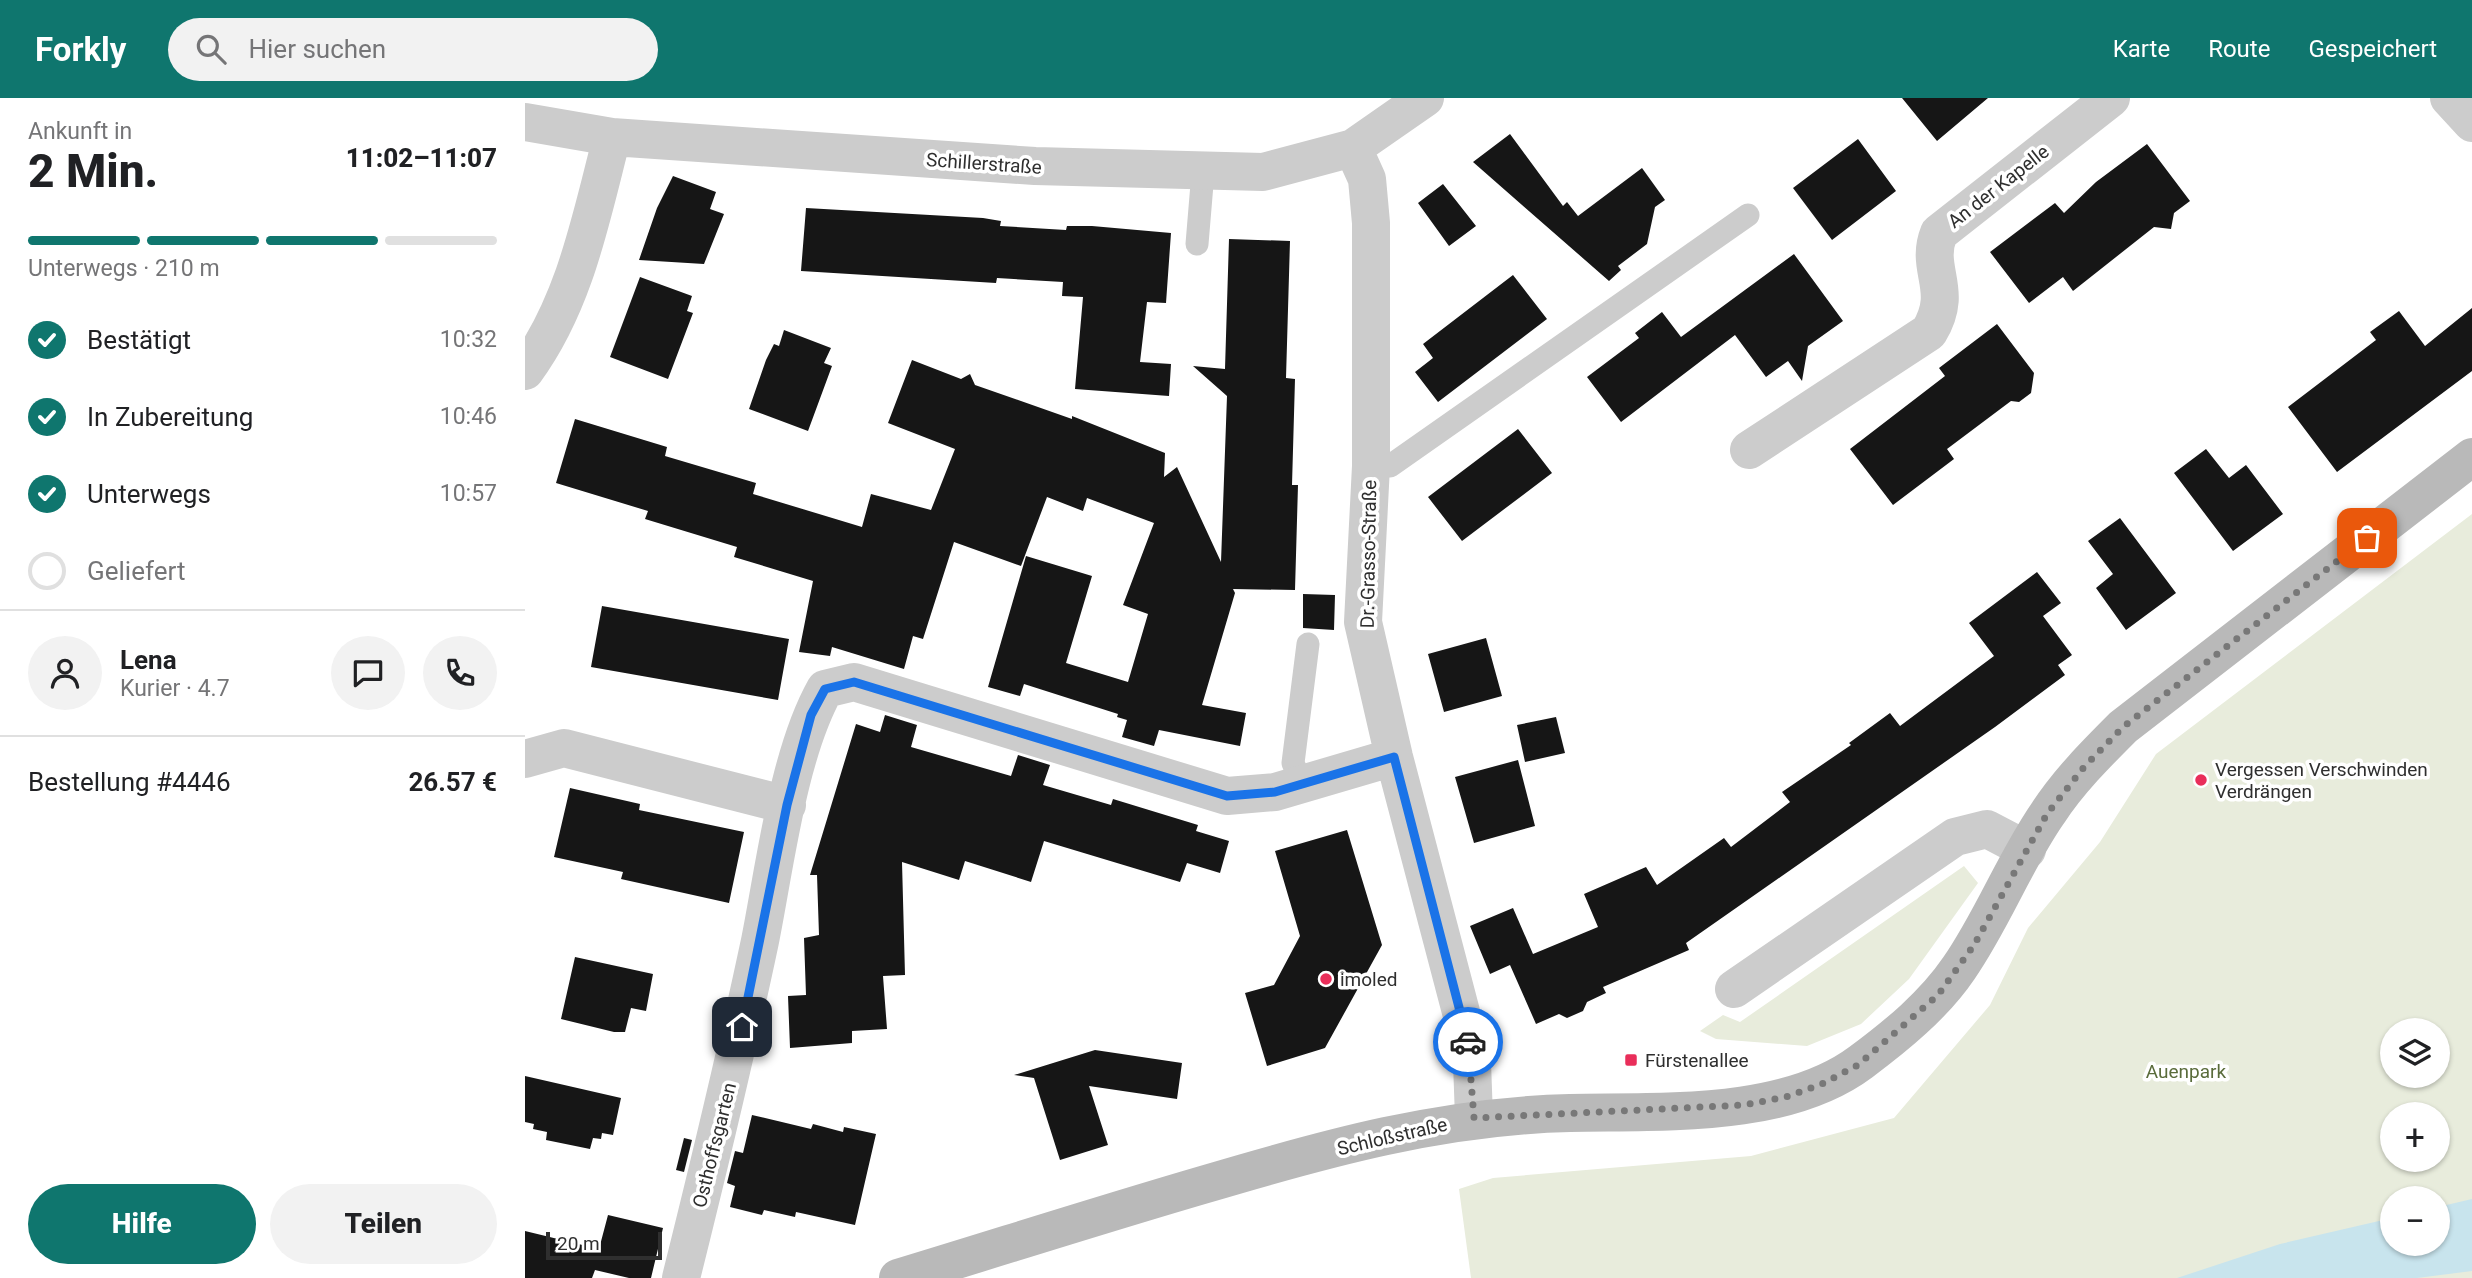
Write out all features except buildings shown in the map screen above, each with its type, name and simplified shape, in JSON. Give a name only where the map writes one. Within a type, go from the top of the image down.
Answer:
[{"type":"street","name":"Schillerstraße","points":[[525,122],[611,137],[1035,166],[1263,172],[1353,148],[1394,110],[1426,98]]},
{"type":"street","name":"An der Kapelle","points":[[1749,450],[1929,332],[1939,315],[1942,296],[1932,249],[1939,233],[2111,98]]},
{"type":"street","points":[[2449,98],[2472,123]]},
{"type":"street","points":[[525,371],[547,340],[581,257],[611,137]]},
{"type":"street","name":"Dr.-Grasso-Straße","points":[[1353,148],[1367,179],[1371,223],[1371,466],[1363,622],[1394,757],[1469,1047],[1474,1118]]},
{"type":"street","points":[[1734,989],[1955,837],[1987,829],[2027,850],[2047,814],[2084,767],[2123,727],[2472,457]]},
{"type":"street","name":"Osthoffsgarten","points":[[681,1278],[726,1102],[787,805],[811,715],[825,689],[854,682],[1227,796],[1247,797],[1394,757]]},
{"type":"street","points":[[525,759],[564,748],[787,805]]},
{"type":"street","name":"Schloßstraße","points":[[898,1278],[1258,1169],[1405,1130],[1474,1118],[1744,1105],[1786,1097],[1822,1084],[1858,1065],[1938,995],[1958,971],[2027,850]]},
{"type":"lane","points":[[1197,244],[1203,172]]},
{"type":"lane","points":[[1371,466],[1390,466],[1748,215]]},
{"type":"lane","points":[[1302,784],[1293,763],[1308,644]]},
{"type":"green space","name":"Auenpark","points":[[2472,514],[2472,1278],[1471,1278],[1459,1189],[1493,1178],[1751,1156],[1894,1118],[1990,1005],[2028,928],[2100,842],[2156,754]]},
{"type":"green space","points":[[1964,866],[1978,883],[1909,979],[1861,1024],[1807,1046],[1716,1039],[1700,1031],[1723,1015],[1740,1022]]},
{"type":"water","points":[[2472,1199],[2472,1271],[2417,1278],[2177,1278],[2280,1244],[2380,1221],[2380,1256],[2450,1256],[2450,1204]]},
{"type":"way so far","points":[[1468,1042],[1472,1062],[1474,1118],[1744,1105],[1786,1097],[1822,1084],[1858,1065],[1938,995],[1958,971],[2047,814],[2084,767],[2123,727],[2367,538]]},
{"type":"place","name":"Vergessen Verschwinden Verdrängen","points":[[2201,780]]},
{"type":"place","name":"imoled","points":[[1326,979]]},
{"type":"place","name":"Fürstenallee","points":[[1631,1060]]},
{"type":"route","points":[[742,1027],[787,805],[811,715],[825,689],[854,682],[1227,796],[1247,797],[1275,792],[1394,757],[1468,1042]]}]
